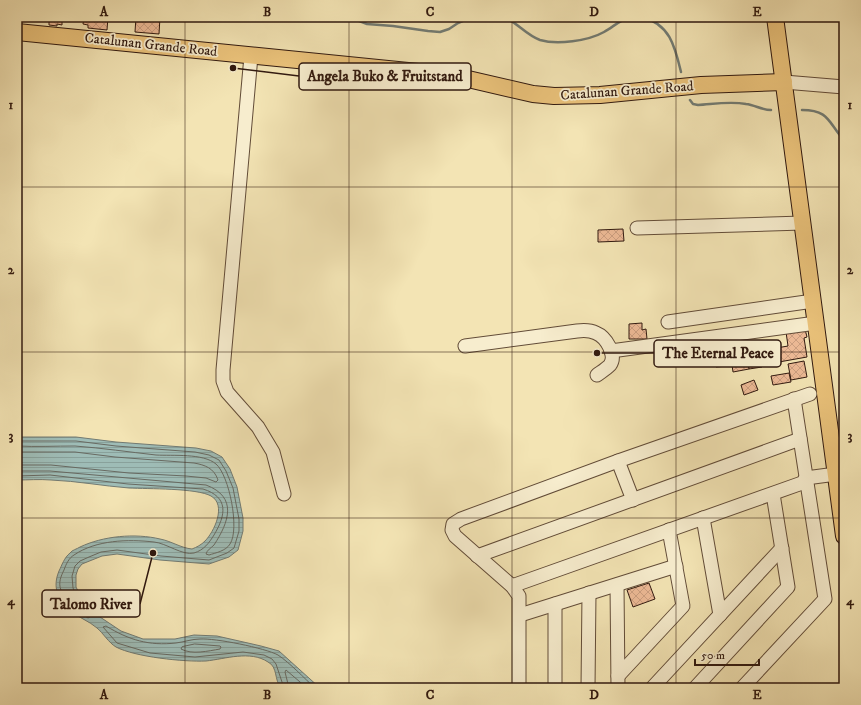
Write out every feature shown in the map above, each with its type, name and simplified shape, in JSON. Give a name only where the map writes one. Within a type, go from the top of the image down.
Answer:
[{"type":"main road","points":[[775,17],[844,536]]},
{"type":"main road","name":"Catalunan Grande Road","points":[[17,32],[438,74],[468,79],[526,93],[554,96],[594,96],[701,85],[784,82]]},
{"type":"street","points":[[251,56],[223,370],[227,392],[236,404],[258,427],[273,452],[284,494]]},
{"type":"street","points":[[784,82],[844,87]]},
{"type":"street","points":[[637,228],[802,223]]},
{"type":"street","points":[[668,322],[813,301]]},
{"type":"street","points":[[611,351],[816,323]]},
{"type":"street","points":[[465,346],[585,330],[598,333],[611,351],[612,361],[610,365],[597,375]]},
{"type":"street","points":[[519,688],[519,596],[512,586],[452,533],[452,527],[456,522],[618,461],[810,394]]},
{"type":"street","points":[[742,688],[824,599],[805,482],[794,399]]},
{"type":"street","points":[[477,556],[800,439]]},
{"type":"street","points":[[618,461],[633,500]]},
{"type":"street","points":[[512,586],[805,482],[836,478]]},
{"type":"street","points":[[695,688],[788,587],[773,494]]},
{"type":"street","points":[[702,518],[720,615]]},
{"type":"street","points":[[618,682],[683,606],[669,530]]},
{"type":"street","points":[[652,688],[782,548]]},
{"type":"street","points":[[520,615],[676,566]]},
{"type":"street","points":[[616,585],[618,682]]},
{"type":"street","points":[[588,688],[589,594]]},
{"type":"street","points":[[555,604],[555,688]]},
{"type":"water","points":[[17,437],[76,437],[116,442],[196,448],[211,451],[222,457],[230,469],[237,487],[243,518],[243,531],[238,550],[229,557],[209,564],[160,560],[117,554],[102,556],[82,564],[76,575],[76,587],[85,605],[121,631],[143,639],[175,639],[194,635],[217,636],[279,651],[320,688],[281,688],[277,681],[275,670],[271,664],[261,658],[253,656],[237,656],[206,661],[185,661],[147,656],[124,651],[108,641],[91,623],[77,616],[60,598],[56,588],[59,571],[66,557],[72,551],[99,540],[130,536],[160,539],[192,549],[199,546],[208,537],[215,525],[219,512],[216,500],[204,493],[172,489],[129,488],[61,481],[17,480]]},
{"type":"building","points":[[49,17],[67,17],[66,19],[62,18],[62,25],[57,24],[57,26],[49,25]]},
{"type":"building","points":[[84,17],[108,17],[107,30],[88,28],[88,25],[83,24]]},
{"type":"building","points":[[136,17],[160,17],[159,34],[135,32]]},
{"type":"building","points":[[623,229],[624,241],[598,242],[598,230]]},
{"type":"building","points":[[642,323],[642,330],[646,329],[647,339],[629,339],[629,324]]},
{"type":"building","points":[[805,329],[807,337],[804,338],[807,357],[762,365],[759,351],[788,346],[786,332]]},
{"type":"building","points":[[726,347],[728,366],[716,367],[714,348]]},
{"type":"building","points":[[760,353],[762,367],[749,369],[746,355]]},
{"type":"building","points":[[746,355],[749,369],[733,372],[731,358]]},
{"type":"building","points":[[804,361],[807,377],[791,380],[788,364]]},
{"type":"building","points":[[789,373],[791,382],[773,385],[771,376]]},
{"type":"building","points":[[754,380],[758,390],[744,395],[741,385]]},
{"type":"building","points":[[649,583],[655,599],[633,607],[627,590]]},
{"type":"waterway","points":[[349,17],[367,24],[440,32],[472,17]]},
{"type":"waterway","points":[[504,17],[514,22],[535,38],[555,42],[590,38],[630,17]]},
{"type":"waterway","points":[[642,17],[659,25],[670,38],[681,72]]},
{"type":"waterway","points":[[690,100],[693,104],[698,105],[740,103],[771,110]]},
{"type":"waterway","points":[[802,110],[818,112],[823,115],[828,119],[844,140]]},
{"type":"place","name":"Angela Buko & Fruitstand","points":[[233,68]]},
{"type":"place","name":"The Eternal Peace","points":[[597,353]]},
{"type":"place","name":"Talomo River","points":[[153,553]]}]
